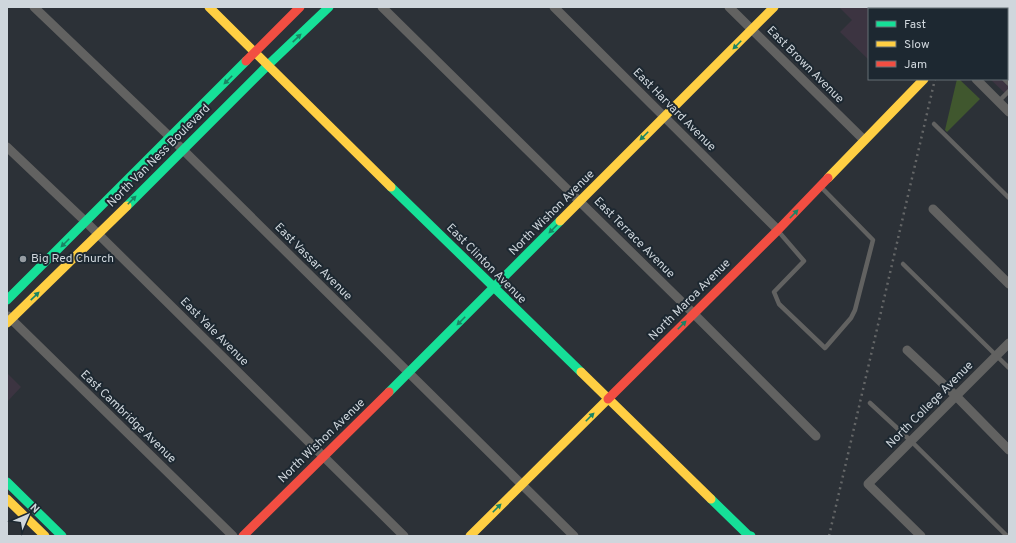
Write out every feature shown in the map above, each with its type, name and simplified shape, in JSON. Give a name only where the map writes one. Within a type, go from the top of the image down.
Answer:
[{"type":"main road","name":"East Clinton Avenue","points":[[209,7],[494,288],[749,536]]},
{"type":"main road","name":"North Van Ness Boulevard","points":[[7,300],[300,7]]},
{"type":"main road","name":"North Van Ness Boulevard","points":[[8,319],[98,235],[268,65],[329,7]]},
{"type":"main road","name":"North Wishon Avenue","points":[[243,536],[408,374],[774,7]]},
{"type":"main road","name":"North Maroa Avenue","points":[[470,536],[778,230],[923,80]]},
{"type":"main road","points":[[7,482],[62,536]]},
{"type":"main road","points":[[18,492],[8,500],[45,536]]},
{"type":"street","name":"East Vassar Avenue","points":[[34,7],[183,150],[408,374],[574,536]]},
{"type":"street","name":"East Terrace Avenue","points":[[382,7],[694,313],[816,436]]},
{"type":"street","name":"East Harvard Avenue","points":[[554,7],[778,230]]},
{"type":"street","name":"East Brown Avenue","points":[[729,7],[864,140]]},
{"type":"street","points":[[977,80],[1009,112]]},
{"type":"street","name":"East Yale Avenue","points":[[7,147],[86,222],[404,536]]},
{"type":"street","points":[[933,209],[1009,284]]},
{"type":"street","name":"East Cambridge Avenue","points":[[8,319],[233,536]]},
{"type":"street","name":"North College Avenue","points":[[921,536],[868,484],[1009,343]]},
{"type":"street","points":[[907,350],[956,396],[1009,450]]},
{"type":"lane","points":[[998,102],[1009,90]]},
{"type":"lane","points":[[934,124],[1009,198]]},
{"type":"lane","points":[[778,230],[804,261],[774,292],[779,304],[825,348],[851,318],[855,310],[873,240],[820,186]]},
{"type":"lane","points":[[903,264],[1009,368]]},
{"type":"lane","points":[[870,403],[911,441],[1007,536]]},
{"type":"shaded area","points":[[839,7],[887,8],[868,8],[868,59],[840,32],[852,20]]},
{"type":"shaded area","points":[[1008,27],[1009,28],[1009,97],[991,80],[1008,80]]},
{"type":"shaded area","points":[[7,373],[21,387],[7,402]]},
{"type":"green space","points":[[957,80],[960,80],[980,99],[947,132],[945,130]]},
{"type":"railway","points":[[829,536],[935,80]]},
{"type":"traffic: fast","points":[[127,206],[268,65],[329,7]]},
{"type":"traffic: fast","points":[[7,300],[246,61]]},
{"type":"traffic: fast","points":[[391,187],[581,372]]},
{"type":"traffic: fast","points":[[389,392],[560,221]]},
{"type":"traffic: fast","points":[[7,482],[62,536]]},
{"type":"traffic: fast","points":[[711,499],[748,535],[751,536]]},
{"type":"traffic: slow","points":[[209,7],[391,187]]},
{"type":"traffic: slow","points":[[560,221],[774,7]]},
{"type":"traffic: slow","points":[[828,178],[923,80]]},
{"type":"traffic: slow","points":[[7,323],[127,206]]},
{"type":"traffic: slow","points":[[581,372],[711,499]]},
{"type":"traffic: slow","points":[[470,536],[608,399]]},
{"type":"traffic: slow","points":[[7,499],[45,536]]},
{"type":"traffic: jam","points":[[246,61],[300,7]]},
{"type":"traffic: jam","points":[[608,399],[778,230],[828,178]]},
{"type":"traffic: jam","points":[[243,536],[389,392]]},
{"type":"place","name":"Big Red Church","points":[[23,259]]}]
